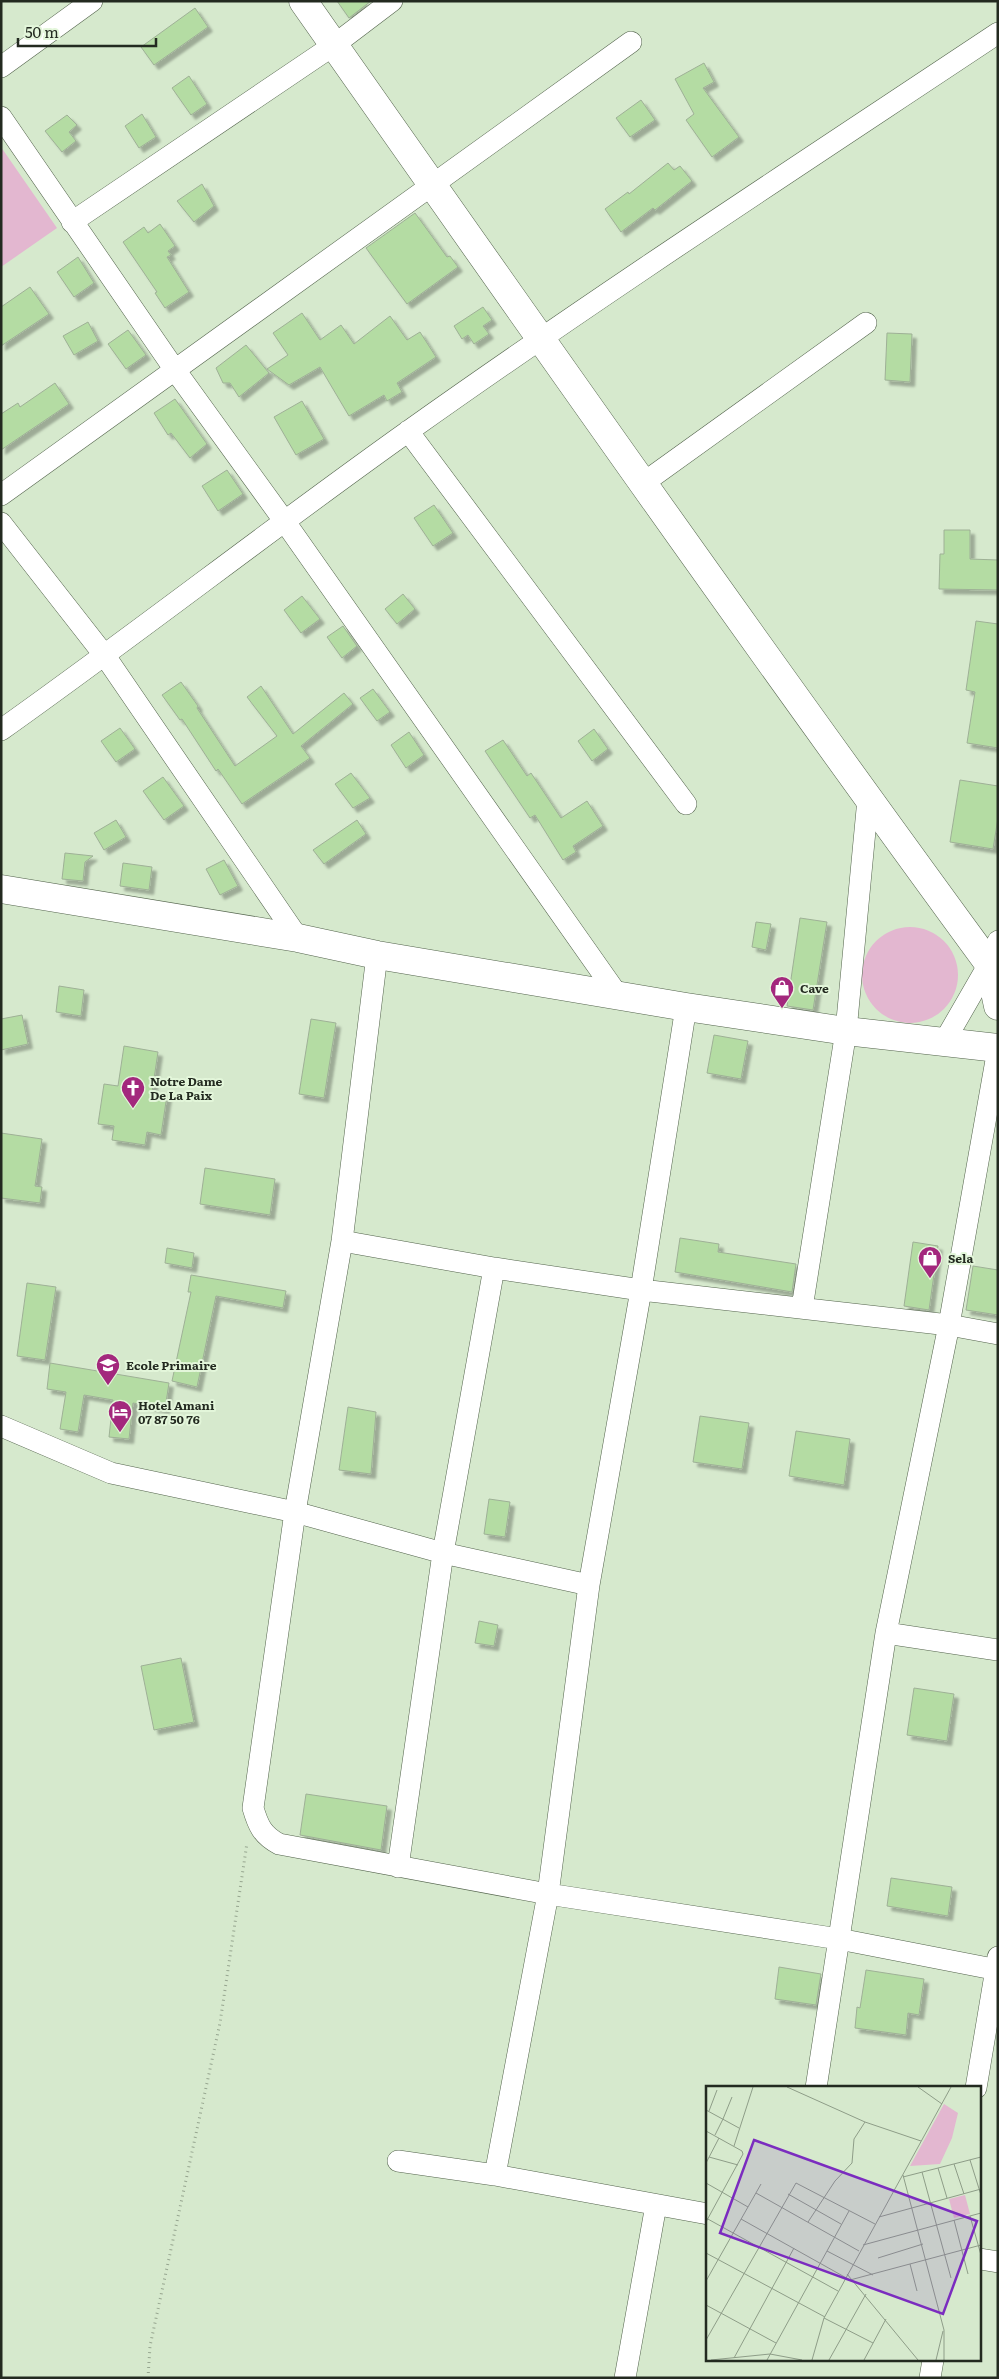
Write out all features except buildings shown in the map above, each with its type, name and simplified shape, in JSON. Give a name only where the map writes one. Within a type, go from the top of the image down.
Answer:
[{"type":"street","points":[[1,66],[92,1]]},
{"type":"street","points":[[303,1],[542,338],[642,484],[868,799],[993,952],[998,1006]]},
{"type":"street","points":[[72,222],[334,45],[392,1]]},
{"type":"street","points":[[1,730],[408,431],[542,338],[998,33]]},
{"type":"street","points":[[1,495],[631,42]]},
{"type":"street","points":[[1,117],[175,370],[285,522],[616,994]]},
{"type":"street","points":[[642,484],[866,324]]},
{"type":"street","points":[[408,431],[686,804]]},
{"type":"street","points":[[1,523],[104,656],[298,938]]},
{"type":"street","points":[[802,1308],[846,1031],[868,799]]},
{"type":"street","points":[[1,889],[298,938],[377,955],[616,994],[686,1008],[846,1031],[998,1049],[949,1325],[886,1633],[816,2086]]},
{"type":"street","points":[[944,1042],[993,952]]},
{"type":"street","points":[[377,955],[342,1241],[294,1512],[253,1808],[259,1828],[268,1838],[278,1844],[398,1867],[548,1894],[997,1966],[976,2086]]},
{"type":"street","points":[[495,2175],[548,1894],[589,1585],[641,1290],[686,1008]]},
{"type":"street","points":[[342,1241],[494,1268],[641,1290],[949,1325],[998,1334]]},
{"type":"street","points":[[398,1867],[443,1553],[494,1268]]},
{"type":"street","points":[[1,1426],[111,1473],[294,1512],[443,1553],[589,1585]]},
{"type":"street","points":[[886,1633],[998,1650]]},
{"type":"street","points":[[398,2161],[495,2175],[706,2214]]},
{"type":"street","points":[[625,2378],[656,2205]]},
{"type":"street","points":[[982,2259],[998,2262]]},
{"type":"street","points":[[930,2378],[933,2362]]},
{"type":"path","points":[[148,2378],[150,2346],[220,2023],[253,1808]]},
{"type":"shaded area","points":[[1,147],[57,228],[1,267]]},
{"type":"shaded area","points":[[910,927],[928,931],[944,941],[954,957],[958,975],[954,993],[944,1009],[928,1019],[910,1023],[892,1019],[876,1009],[866,993],[862,975],[866,957],[876,941],[892,931]]},
{"type":"place","name":"Cave","points":[[782,1009]]},
{"type":"place","name":"Notre Dame De La Paix","points":[[133,1109]]},
{"type":"place","name":"Sela","points":[[930,1279]]},
{"type":"place","name":"Ecole Primaire","points":[[108,1386]]},
{"type":"place","name":"Hotel Amani 07 87 50 76","points":[[120,1433]]}]
